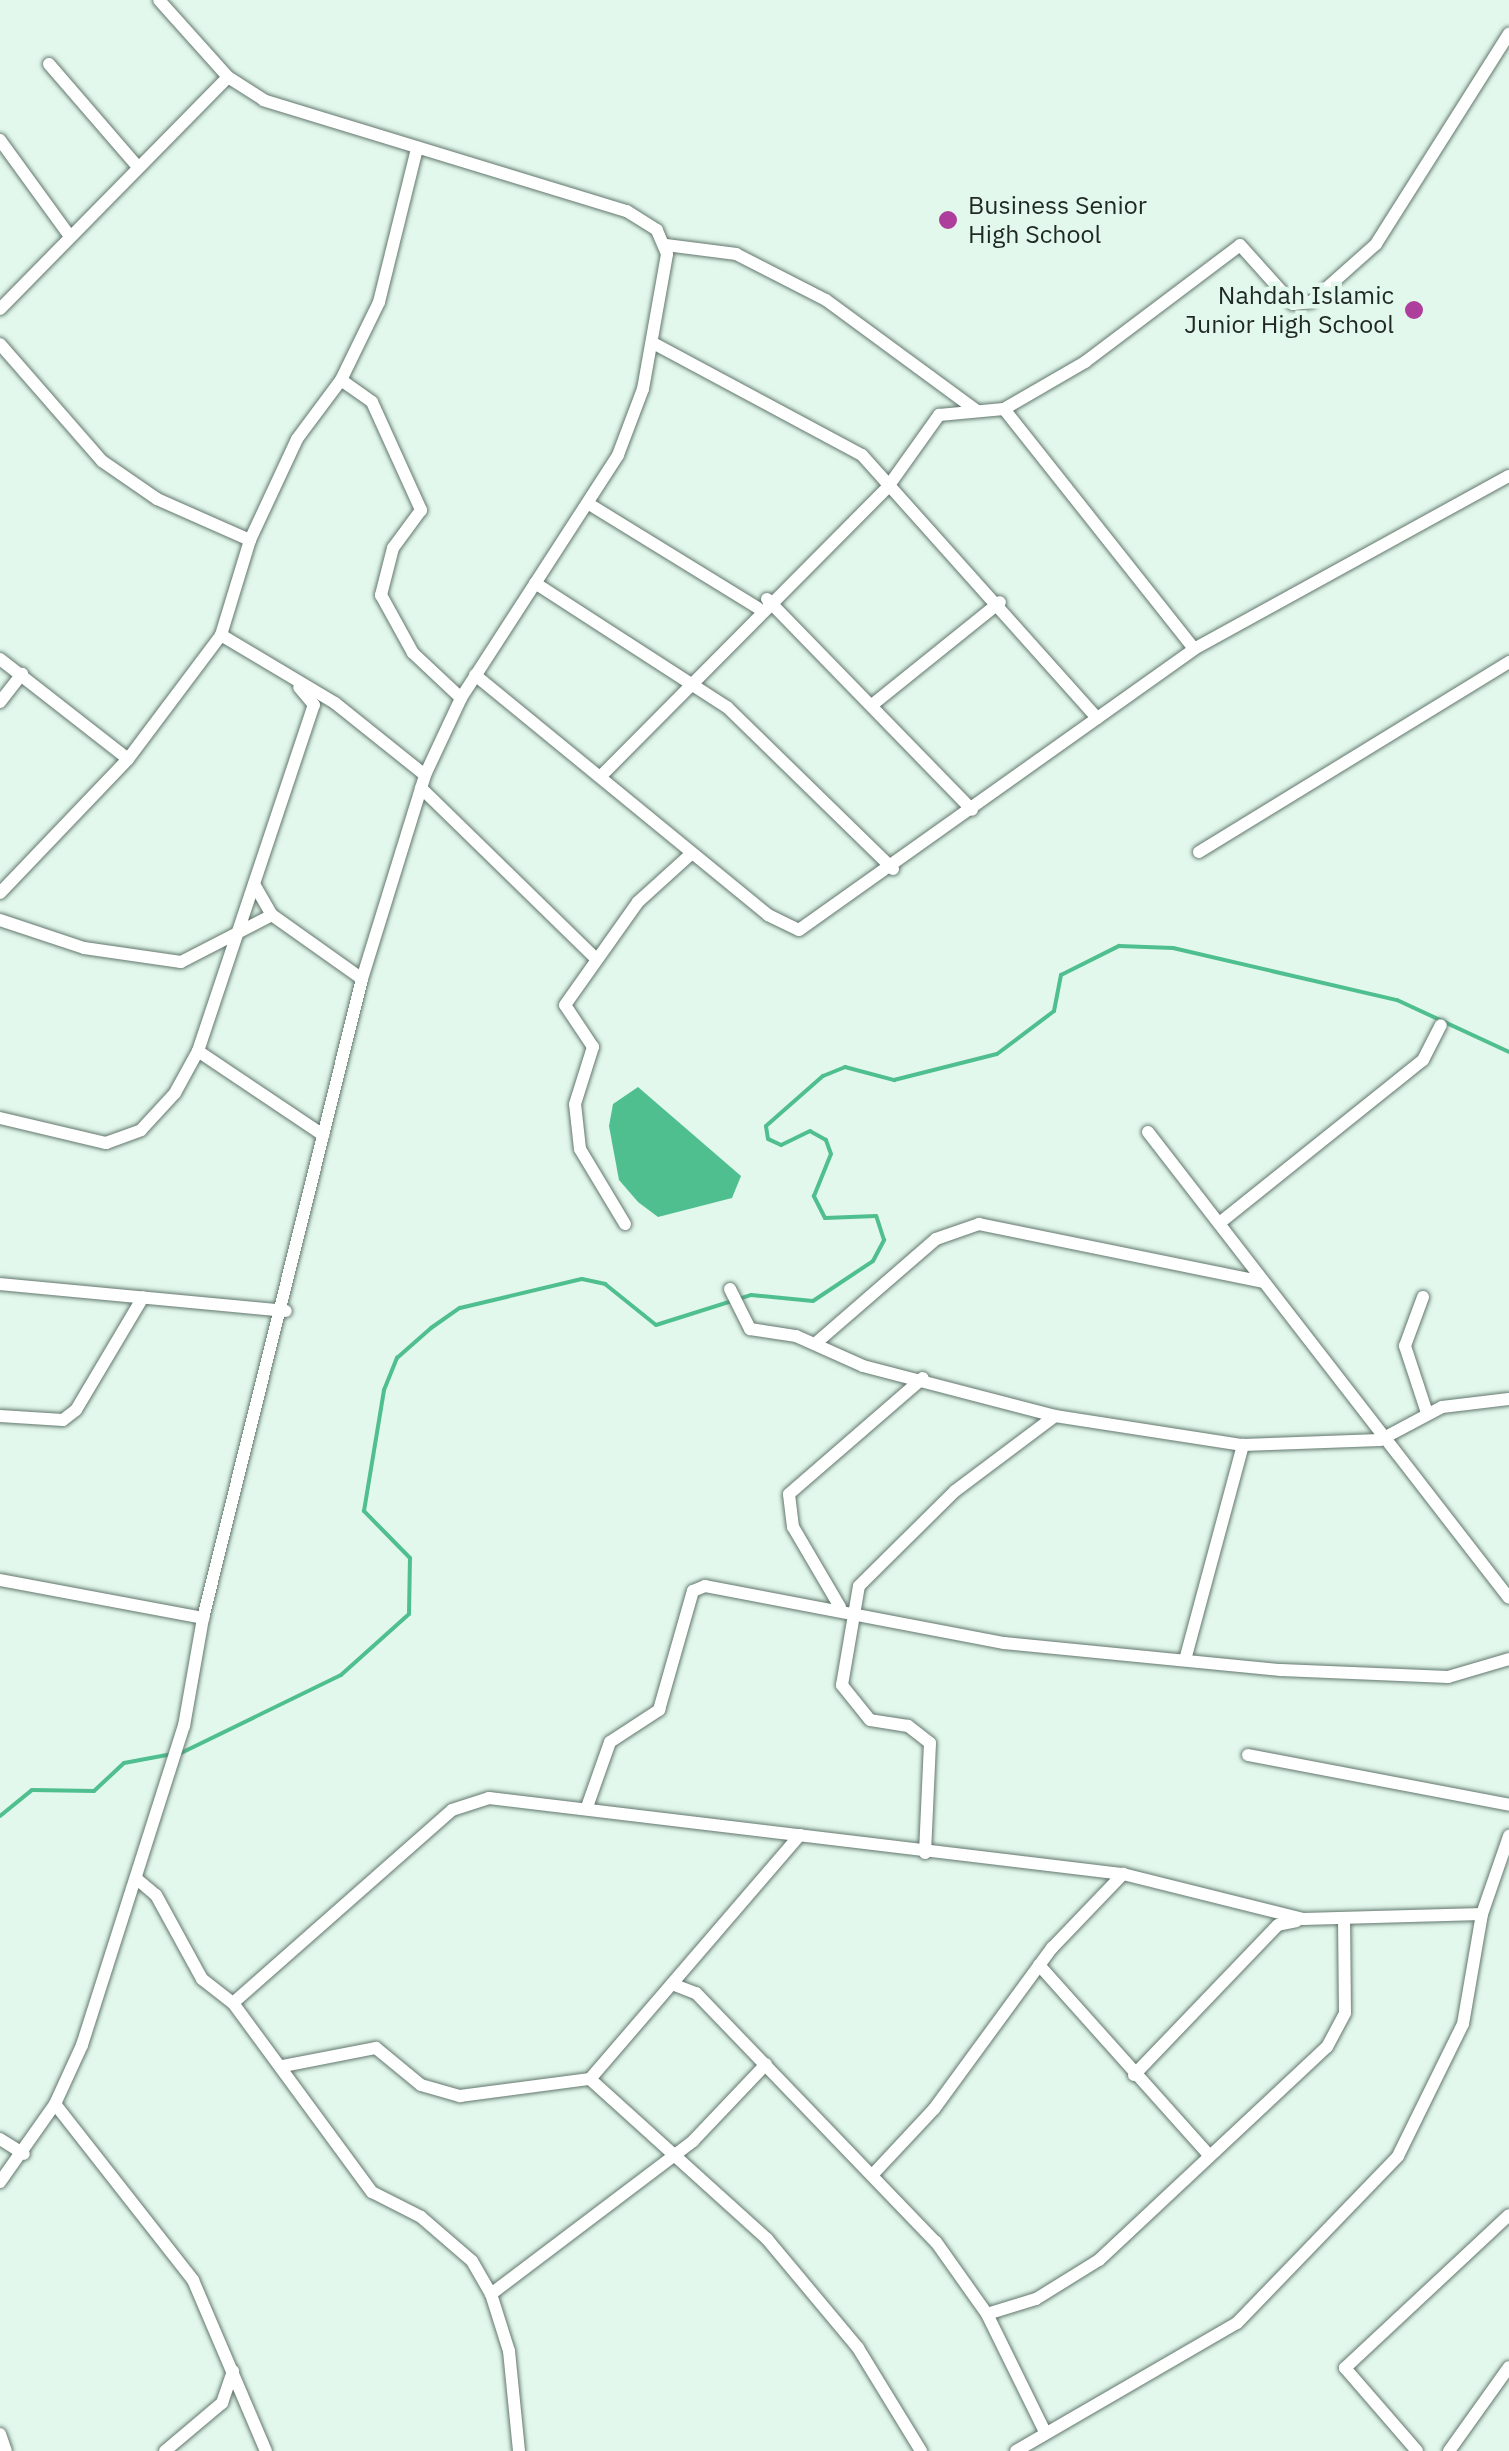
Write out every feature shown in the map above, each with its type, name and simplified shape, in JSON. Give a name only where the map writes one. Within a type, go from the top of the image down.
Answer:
[{"type":"street","points":[[159,0],[228,77],[300,116],[626,211],[666,245],[736,254],[826,300],[976,410]]},
{"type":"street","points":[[602,776],[762,604],[886,488],[939,415],[1004,408],[1085,362],[1240,245],[1293,304],[1312,302],[1376,244],[1509,34]]},
{"type":"street","points":[[49,64],[138,167]]},
{"type":"street","points":[[0,309],[228,77]]},
{"type":"street","points":[[0,140],[69,235]]},
{"type":"street","points":[[0,893],[128,759],[221,634],[250,540],[297,439],[341,380],[378,302],[417,148]]},
{"type":"street","points":[[0,2182],[24,2154],[55,2104],[138,1880],[184,1726],[202,1618],[286,1311],[362,979],[423,781],[460,698],[589,504],[632,421],[652,344],[666,245]]},
{"type":"street","points":[[0,344],[102,460],[157,499],[250,540]]},
{"type":"street","points":[[652,344],[816,423],[862,455],[886,488],[1000,602],[1096,718]]},
{"type":"street","points":[[341,380],[372,402],[418,496],[421,510],[394,548],[381,595],[413,653],[460,698]]},
{"type":"street","points":[[1004,408],[1194,648]]},
{"type":"street","points":[[474,675],[602,776],[691,854],[800,930],[893,869],[1194,648],[1509,476]]},
{"type":"street","points":[[589,504],[762,604],[872,705],[972,810]]},
{"type":"street","points":[[536,582],[690,679],[809,779],[893,869]]},
{"type":"street","points":[[872,705],[1000,602]]},
{"type":"street","points":[[221,634],[298,687],[334,703],[423,781],[596,958]]},
{"type":"street","points":[[0,659],[128,759]]},
{"type":"street","points":[[1198,852],[1509,662]]},
{"type":"street","points":[[0,702],[22,674]]},
{"type":"street","points":[[298,687],[314,705]]},
{"type":"street","points":[[314,705],[334,703]]},
{"type":"street","points":[[0,1118],[106,1144],[130,1137],[175,1093],[198,1051],[314,705]]},
{"type":"street","points":[[625,1224],[587,1171],[573,1116],[594,1047],[565,1005],[638,902],[691,854]]},
{"type":"street","points":[[254,884],[272,915],[362,979]]},
{"type":"street","points":[[0,920],[84,948],[181,962],[204,957],[242,923],[272,915]]},
{"type":"street","points":[[1222,1221],[1423,1060],[1441,1025]]},
{"type":"street","points":[[198,1051],[324,1135]]},
{"type":"street","points":[[1148,1132],[1222,1221],[1380,1440],[1509,1598]]},
{"type":"street","points":[[816,1343],[936,1238],[979,1224],[1263,1282]]},
{"type":"street","points":[[0,1284],[286,1311]]},
{"type":"street","points":[[730,1289],[737,1314],[759,1334],[816,1343],[1055,1416],[1243,1445],[1380,1440],[1428,1413],[1509,1399]]},
{"type":"street","points":[[0,1416],[63,1420],[76,1410],[143,1297]]},
{"type":"street","points":[[1422,1297],[1405,1346],[1428,1413]]},
{"type":"street","points":[[846,1609],[792,1527],[788,1494],[923,1378]]},
{"type":"street","points":[[925,1853],[930,1743],[908,1726],[870,1720],[842,1685],[846,1609],[871,1566],[1055,1416]]},
{"type":"street","points":[[1185,1660],[1243,1445]]},
{"type":"street","points":[[0,1580],[202,1618]]},
{"type":"street","points":[[586,1807],[610,1742],[659,1710],[693,1591],[846,1609],[1004,1643],[1185,1660],[1422,1677],[1509,1658]]},
{"type":"street","points":[[1248,1755],[1509,1805]]},
{"type":"street","points":[[233,2004],[452,1810],[489,1798],[1123,1874],[1303,1919]]},
{"type":"street","points":[[283,2066],[376,2048],[421,2085],[460,2096],[590,2079],[800,1835]]},
{"type":"street","points":[[1016,2451],[1237,2323],[1375,2185],[1448,2065],[1482,1914],[1509,1836]]},
{"type":"street","points":[[876,2171],[934,2109],[1039,1965],[1123,1874]]},
{"type":"street","points":[[138,1880],[156,1895],[202,1979],[233,2004],[283,2066],[372,2192],[422,2217],[472,2261],[491,2294],[512,2366],[519,2451]]},
{"type":"street","points":[[1134,2075],[1278,1925],[1303,1919],[1482,1914]]},
{"type":"street","points":[[988,2314],[1036,2299],[1099,2260],[1340,2028],[1344,1918]]},
{"type":"street","points":[[1039,1965],[1208,2154]]},
{"type":"street","points":[[672,1984],[696,1993],[876,2171],[988,2314],[1045,2432]]},
{"type":"street","points":[[491,2294],[668,2158],[766,2064]]},
{"type":"street","points":[[590,2079],[668,2158],[767,2238],[858,2348],[921,2451]]},
{"type":"street","points":[[55,2104],[193,2280],[266,2451]]},
{"type":"street","points":[[0,2138],[24,2154]]},
{"type":"street","points":[[1417,2451],[1345,2368],[1509,2214]]},
{"type":"street","points":[[1449,2451],[1509,2367]]},
{"type":"street","points":[[165,2451],[222,2403],[233,2371]]},
{"type":"street","points":[[0,2434],[6,2451]]},
{"type":"shaded area","points":[[638,1087],[741,1176],[732,1198],[658,1217],[619,1180],[609,1126],[613,1104]]},
{"type":"waterway","points":[[181,1753],[341,1675],[409,1614],[410,1558],[364,1511],[384,1390],[397,1358],[431,1328],[460,1308],[582,1279],[605,1284],[656,1325],[751,1295],[813,1301],[873,1261],[884,1240],[876,1216],[825,1218],[814,1196],[831,1154],[826,1140],[810,1131],[781,1145],[768,1139],[766,1126],[823,1076],[845,1067],[894,1080],[997,1054],[1054,1011],[1061,975],[1119,946],[1173,948],[1397,1000],[1509,1052]]},
{"type":"waterway","points":[[0,1816],[32,1790],[94,1791],[124,1763],[172,1754]]},
{"type":"place","name":"Business Senior High School","points":[[948,220]]},
{"type":"place","name":"Nahdah Islamic Junior High School","points":[[1414,310]]}]
